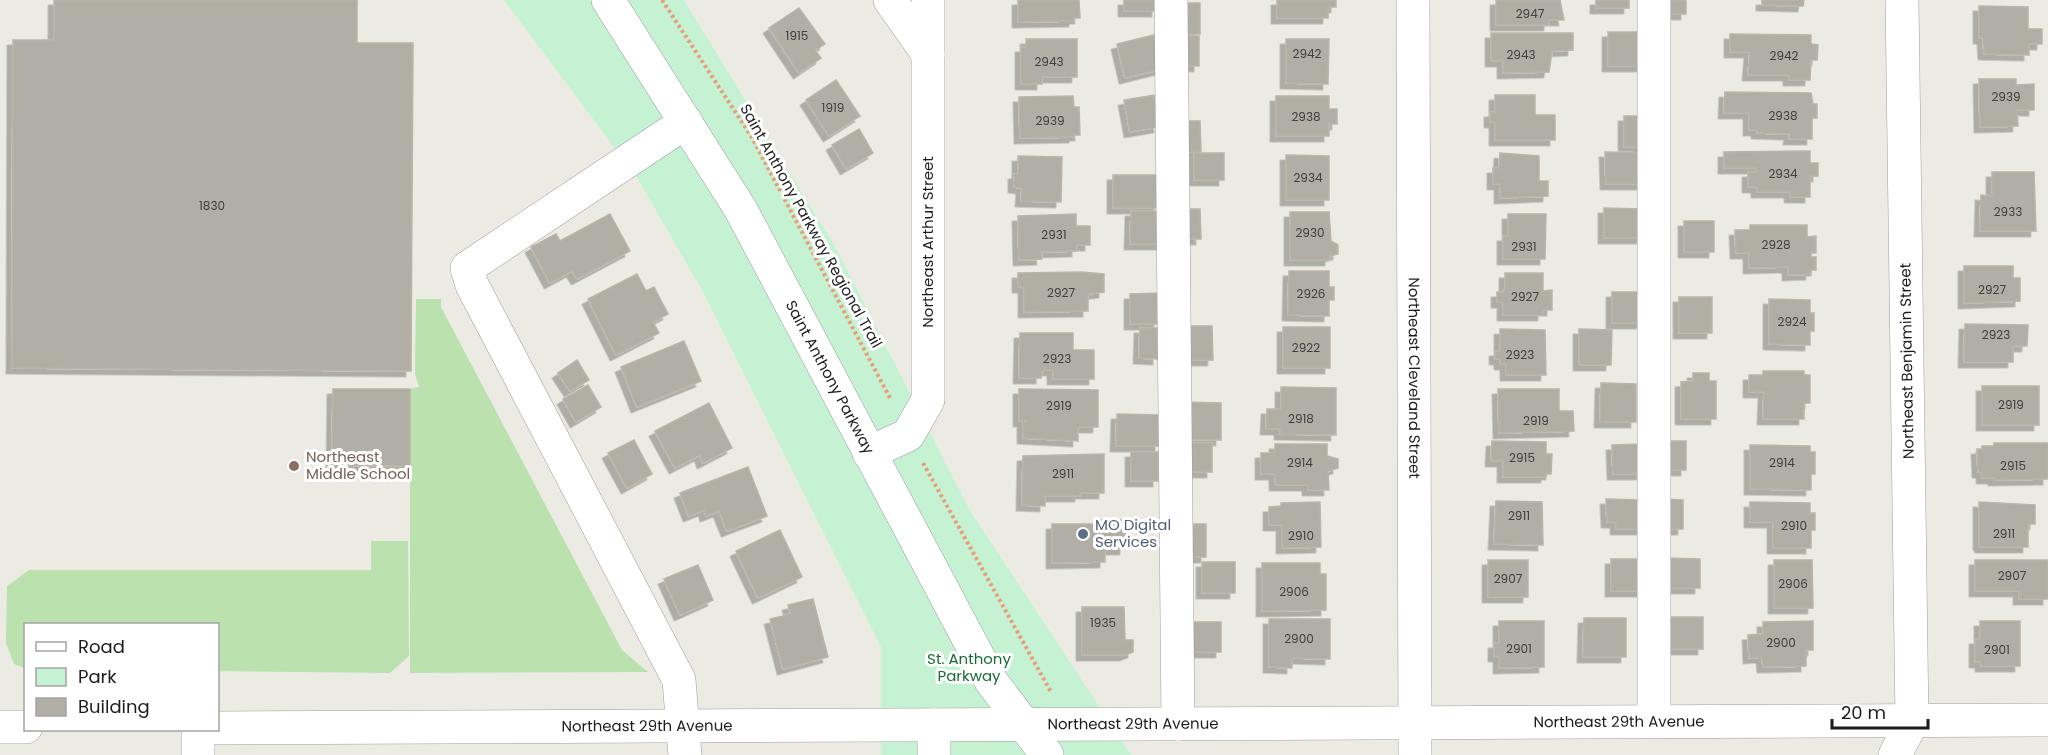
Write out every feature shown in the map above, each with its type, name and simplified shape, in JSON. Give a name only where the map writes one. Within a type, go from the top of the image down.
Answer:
[{"type":"street","name":"Saint Anthony Parkway","points":[[608,0],[741,210],[991,681],[1047,755]]},
{"type":"street","points":[[891,0],[928,54]]},
{"type":"street","name":"Northeast Arthur Street","points":[[869,453],[908,435],[928,400],[928,0]]},
{"type":"street","points":[[1171,0],[1178,724]]},
{"type":"street","name":"Northeast Cleveland Street","points":[[1413,0],[1415,755]]},
{"type":"street","points":[[1654,0],[1654,721]]},
{"type":"street","name":"Northeast Benjamin Street","points":[[1902,0],[1912,722]]},
{"type":"street","points":[[684,740],[680,680],[472,285],[467,268],[686,122]]},
{"type":"street","name":"Northeast 29th Avenue","points":[[219,728],[447,741],[934,740],[1023,725],[2048,720]]},
{"type":"street","points":[[1895,755],[1912,722]]},
{"type":"street","points":[[0,727],[24,727]]},
{"type":"street","points":[[198,731],[198,755]]},
{"type":"path","name":"Saint Anthony Parkway Regional Trail","points":[[662,0],[751,136],[895,407]]},
{"type":"path","points":[[919,456],[1047,686]]},
{"type":"green space","name":"St. Anthony Parkway","points":[[504,0],[684,0],[834,245],[969,509],[1131,755],[881,755],[881,647],[703,292],[638,179]]},
{"type":"green space","points":[[416,299],[441,299],[441,307],[622,650],[648,672],[410,673],[410,389],[419,387],[415,374]]},
{"type":"green space","points":[[371,541],[408,541],[409,656],[390,673],[219,671],[219,623],[24,623],[24,668],[14,664],[6,643],[7,586],[29,570],[371,570]]},
{"type":"building","points":[[54,0],[357,0],[357,43],[413,43],[411,371],[12,368],[13,40],[54,40]]},
{"type":"building","points":[[1018,0],[1079,0],[1080,18],[1074,18],[1074,21],[1018,22]]},
{"type":"building","points":[[1124,0],[1157,0],[1157,11],[1124,11]]},
{"type":"building","points":[[1277,0],[1336,0],[1336,7],[1328,7],[1328,18],[1277,18]]},
{"type":"building","points":[[1496,0],[1560,0],[1564,20],[1549,20],[1549,25],[1496,25]]},
{"type":"building","points":[[1596,0],[1629,0],[1629,8],[1596,8]]},
{"type":"building","points":[[1664,0],[1686,0],[1686,14],[1664,14]]},
{"type":"building","points":[[1762,0],[1804,0],[1803,6],[1762,5]]},
{"type":"building","points":[[1179,3],[1200,3],[1200,34],[1179,34]]},
{"type":"building","points":[[1979,6],[2028,7],[2028,29],[2042,29],[2042,44],[2029,44],[2029,55],[1984,54],[1983,38],[1979,38]]},
{"type":"building","points":[[799,8],[825,44],[815,50],[821,58],[799,73],[769,28]]},
{"type":"building","points":[[1608,32],[1645,32],[1645,66],[1608,66]]},
{"type":"building","points":[[1491,33],[1573,33],[1573,50],[1552,51],[1549,72],[1503,73],[1503,61],[1491,61]]},
{"type":"building","points":[[1730,34],[1811,35],[1811,44],[1818,45],[1817,60],[1811,60],[1810,80],[1789,80],[1789,75],[1748,75],[1750,52],[1730,52]]},
{"type":"building","points":[[1154,35],[1162,69],[1125,78],[1117,44]]},
{"type":"building","points":[[1181,36],[1199,36],[1199,66],[1181,66]]},
{"type":"building","points":[[1026,39],[1077,39],[1077,77],[1042,77],[1042,84],[1021,84],[1021,47],[1026,47]]},
{"type":"building","points":[[1286,39],[1329,39],[1328,84],[1286,83]]},
{"type":"building","points":[[1979,79],[2016,79],[2016,85],[2034,84],[2034,110],[2017,110],[2018,126],[1980,127]]},
{"type":"building","points":[[836,80],[860,116],[829,136],[806,100]]},
{"type":"building","points":[[1725,92],[1811,93],[1813,104],[1817,104],[1817,118],[1812,118],[1812,139],[1789,139],[1790,134],[1757,133],[1757,130],[1749,130],[1749,113],[1724,113]]},
{"type":"building","points":[[1154,95],[1159,127],[1130,132],[1124,100]]},
{"type":"building","points":[[1495,95],[1535,95],[1535,115],[1555,115],[1555,140],[1495,140],[1495,122],[1490,122],[1490,112],[1495,112]]},
{"type":"building","points":[[1073,96],[1074,107],[1079,107],[1080,135],[1020,138],[1019,97]]},
{"type":"building","points":[[1276,96],[1329,96],[1329,109],[1337,109],[1337,124],[1329,124],[1329,136],[1276,136]]},
{"type":"building","points":[[1624,116],[1644,116],[1643,147],[1624,147]]},
{"type":"building","points":[[1181,121],[1200,121],[1201,152],[1181,152]]},
{"type":"building","points":[[859,129],[873,153],[846,169],[832,145]]},
{"type":"building","points":[[1810,151],[1810,163],[1818,163],[1818,176],[1810,176],[1810,197],[1790,197],[1790,192],[1757,192],[1757,187],[1748,187],[1748,172],[1756,172],[1756,168],[1724,168],[1724,152]]},
{"type":"building","points":[[1605,152],[1645,153],[1645,184],[1606,184]]},
{"type":"building","points":[[1194,153],[1224,153],[1224,180],[1194,180]]},
{"type":"building","points":[[1500,153],[1539,156],[1539,181],[1548,181],[1548,196],[1500,198],[1500,184],[1493,184],[1493,168],[1499,168]]},
{"type":"building","points":[[1286,155],[1329,156],[1329,200],[1286,200]]},
{"type":"building","points":[[1018,156],[1062,157],[1061,202],[1021,201],[1022,188],[1014,187],[1014,174],[1018,174]]},
{"type":"building","points":[[1992,172],[2034,172],[2036,231],[1980,231],[1981,195],[1992,196]]},
{"type":"building","points":[[1113,175],[1160,175],[1159,208],[1113,208]]},
{"type":"building","points":[[1604,208],[1643,209],[1642,238],[1604,238]]},
{"type":"building","points":[[1180,209],[1200,209],[1201,239],[1180,239]]},
{"type":"building","points":[[1131,211],[1162,211],[1162,244],[1130,244]]},
{"type":"building","points":[[1290,212],[1329,212],[1331,241],[1338,245],[1338,254],[1330,256],[1330,260],[1290,260]]},
{"type":"building","points":[[610,214],[630,251],[577,279],[572,271],[550,283],[531,247],[556,234],[560,241]]},
{"type":"building","points":[[1076,214],[1076,226],[1090,226],[1090,245],[1077,245],[1077,251],[1041,252],[1042,259],[1019,260],[1018,216]]},
{"type":"building","points":[[1508,214],[1546,214],[1545,259],[1503,259],[1503,236],[1508,236]]},
{"type":"building","points":[[1684,221],[1714,221],[1714,252],[1684,252]]},
{"type":"building","points":[[1750,225],[1807,225],[1807,237],[1816,236],[1816,253],[1811,253],[1811,257],[1816,257],[1816,270],[1811,270],[1811,274],[1788,275],[1788,267],[1749,268],[1749,253],[1736,253],[1735,230],[1750,230]]},
{"type":"building","points":[[1964,266],[2013,266],[2013,278],[2020,278],[2020,301],[1964,303]]},
{"type":"building","points":[[1289,271],[1329,271],[1329,287],[1334,287],[1334,300],[1329,300],[1329,316],[1288,315]]},
{"type":"building","points":[[1018,273],[1104,274],[1104,292],[1088,294],[1088,311],[1024,312],[1024,287],[1018,287]]},
{"type":"building","points":[[1505,273],[1543,273],[1543,291],[1552,290],[1552,310],[1543,310],[1543,315],[1503,315],[1503,302],[1497,302],[1497,292],[1503,292],[1505,289]]},
{"type":"building","points":[[637,274],[646,291],[654,287],[668,314],[653,322],[659,333],[616,355],[588,299]]},
{"type":"building","points":[[1612,292],[1642,292],[1642,323],[1612,323]]},
{"type":"building","points":[[1159,293],[1159,324],[1130,324],[1130,294]]},
{"type":"building","points":[[1679,297],[1712,297],[1712,333],[1679,333]]},
{"type":"building","points":[[1769,299],[1810,300],[1810,313],[1814,313],[1814,331],[1810,331],[1810,345],[1769,344]]},
{"type":"building","points":[[1965,324],[2028,325],[2027,346],[2013,346],[2013,362],[1964,362]]},
{"type":"building","points":[[1181,326],[1212,326],[1213,360],[1181,360]]},
{"type":"building","points":[[1283,327],[1330,327],[1330,368],[1283,368]]},
{"type":"building","points":[[1140,328],[1159,328],[1158,359],[1139,358]]},
{"type":"building","points":[[1500,329],[1545,330],[1546,375],[1506,375],[1506,364],[1500,364],[1500,359],[1495,359],[1495,351],[1500,351]]},
{"type":"building","points":[[1579,329],[1612,330],[1611,365],[1579,365]]},
{"type":"building","points":[[1020,333],[1073,333],[1073,350],[1094,350],[1094,379],[1053,379],[1053,370],[1042,370],[1041,378],[1019,378]]},
{"type":"building","points":[[684,341],[701,381],[637,407],[621,367]]},
{"type":"building","points":[[577,360],[589,380],[570,391],[558,373]]},
{"type":"building","points":[[1763,371],[1804,371],[1804,375],[1810,375],[1810,403],[1804,403],[1804,419],[1763,419],[1764,392],[1749,392],[1749,375],[1763,375]]},
{"type":"building","points":[[1693,373],[1709,373],[1709,381],[1716,381],[1716,419],[1681,419],[1681,382],[1693,381]]},
{"type":"building","points":[[1601,383],[1636,384],[1636,422],[1600,422]]},
{"type":"building","points":[[588,385],[601,407],[576,422],[563,399]]},
{"type":"building","points":[[1982,386],[2039,386],[2039,425],[1982,425]]},
{"type":"building","points":[[1281,387],[1336,388],[1336,435],[1280,434],[1280,429],[1266,429],[1267,409],[1281,409]]},
{"type":"building","points":[[333,389],[410,389],[410,466],[332,465]]},
{"type":"building","points":[[1019,389],[1098,390],[1098,427],[1078,427],[1078,441],[1023,438],[1023,423],[1026,421],[1019,421]]},
{"type":"building","points":[[1498,389],[1559,389],[1559,411],[1573,411],[1574,431],[1499,433]]},
{"type":"building","points":[[1182,402],[1221,403],[1221,440],[1181,439]]},
{"type":"building","points":[[709,403],[732,448],[703,463],[700,455],[675,468],[655,431]]},
{"type":"building","points":[[1117,414],[1161,415],[1160,446],[1116,446]]},
{"type":"building","points":[[634,440],[652,474],[627,488],[608,453]]},
{"type":"building","points":[[1492,441],[1546,442],[1546,454],[1552,454],[1551,474],[1546,474],[1546,477],[1503,477],[1503,461],[1491,461]]},
{"type":"building","points":[[1664,441],[1686,441],[1686,470],[1664,470]]},
{"type":"building","points":[[1181,443],[1212,443],[1212,472],[1181,472]]},
{"type":"building","points":[[1994,443],[2048,443],[2048,479],[1994,480],[1994,478],[1982,478],[1982,472],[1978,472],[1977,449],[1982,449],[1982,446],[1994,446]]},
{"type":"building","points":[[1275,444],[1327,444],[1327,456],[1338,459],[1338,468],[1328,471],[1329,490],[1308,490],[1308,485],[1275,485],[1275,474],[1261,474],[1261,453],[1275,453]]},
{"type":"building","points":[[1642,444],[1642,474],[1613,474],[1612,445]]},
{"type":"building","points":[[1750,445],[1810,446],[1810,452],[1815,452],[1815,474],[1811,474],[1811,490],[1750,489]]},
{"type":"building","points":[[1131,452],[1158,452],[1158,481],[1131,481]]},
{"type":"building","points":[[1104,454],[1104,493],[1045,496],[1045,506],[1022,505],[1023,456]]},
{"type":"building","points":[[748,467],[767,516],[727,531],[719,511],[706,516],[704,510],[689,516],[680,493]]},
{"type":"building","points":[[1606,499],[1644,500],[1645,529],[1616,529],[1616,522],[1607,522]]},
{"type":"building","points":[[1663,499],[1683,500],[1683,529],[1663,529]]},
{"type":"building","points":[[1496,501],[1542,502],[1543,545],[1494,544]]},
{"type":"building","points":[[1320,502],[1321,547],[1282,548],[1282,525],[1269,525],[1269,507],[1281,506],[1281,503]]},
{"type":"building","points":[[1750,502],[1810,503],[1810,513],[1815,513],[1815,530],[1811,530],[1811,548],[1773,548],[1773,522],[1750,522]]},
{"type":"building","points":[[1979,502],[2035,505],[2035,524],[2028,524],[2028,547],[1981,547],[1979,544]]},
{"type":"building","points":[[1094,520],[1125,520],[1125,549],[1105,549],[1105,562],[1052,563],[1052,524],[1094,524]]},
{"type":"building","points":[[1181,524],[1206,524],[1206,557],[1181,557]]},
{"type":"building","points":[[780,530],[802,577],[758,598],[736,551]]},
{"type":"building","points":[[1664,558],[1700,559],[1700,588],[1664,588]]},
{"type":"building","points":[[1611,559],[1645,559],[1645,591],[1611,591]]},
{"type":"building","points":[[1488,560],[1528,560],[1528,597],[1488,597]]},
{"type":"building","points":[[1774,560],[1812,560],[1813,608],[1774,608]]},
{"type":"building","points":[[1975,560],[2048,560],[2048,599],[2019,599],[2019,591],[1975,591]]},
{"type":"building","points":[[1202,562],[1235,562],[1235,593],[1202,593]]},
{"type":"building","points":[[1262,563],[1320,563],[1320,574],[1326,574],[1326,610],[1262,611]]},
{"type":"building","points":[[698,565],[713,600],[680,615],[664,579]]},
{"type":"building","points":[[813,599],[828,657],[783,669],[770,619],[791,614],[788,605]]},
{"type":"building","points":[[1082,607],[1124,607],[1125,640],[1133,640],[1133,652],[1125,655],[1082,655]]},
{"type":"building","points":[[1666,617],[1703,617],[1703,649],[1665,649]]},
{"type":"building","points":[[1584,618],[1626,618],[1626,657],[1583,657]]},
{"type":"building","points":[[1269,619],[1330,619],[1330,659],[1292,658],[1292,668],[1269,667]]},
{"type":"building","points":[[1499,621],[1544,621],[1544,667],[1499,668],[1499,656],[1494,656],[1494,643],[1499,643]]},
{"type":"building","points":[[1813,621],[1813,650],[1806,650],[1806,666],[1763,667],[1762,657],[1749,658],[1748,635],[1763,634],[1763,622]]},
{"type":"building","points":[[1980,621],[2020,621],[2020,666],[1981,666],[1981,662],[1975,662],[1975,639],[1980,639]]},
{"type":"building","points":[[1183,622],[1221,622],[1221,652],[1183,652]]},
{"type":"place","name":"Northeast Middle School","points":[[294,466]]},
{"type":"place","name":"MO Digital Services","points":[[1083,534]]}]
